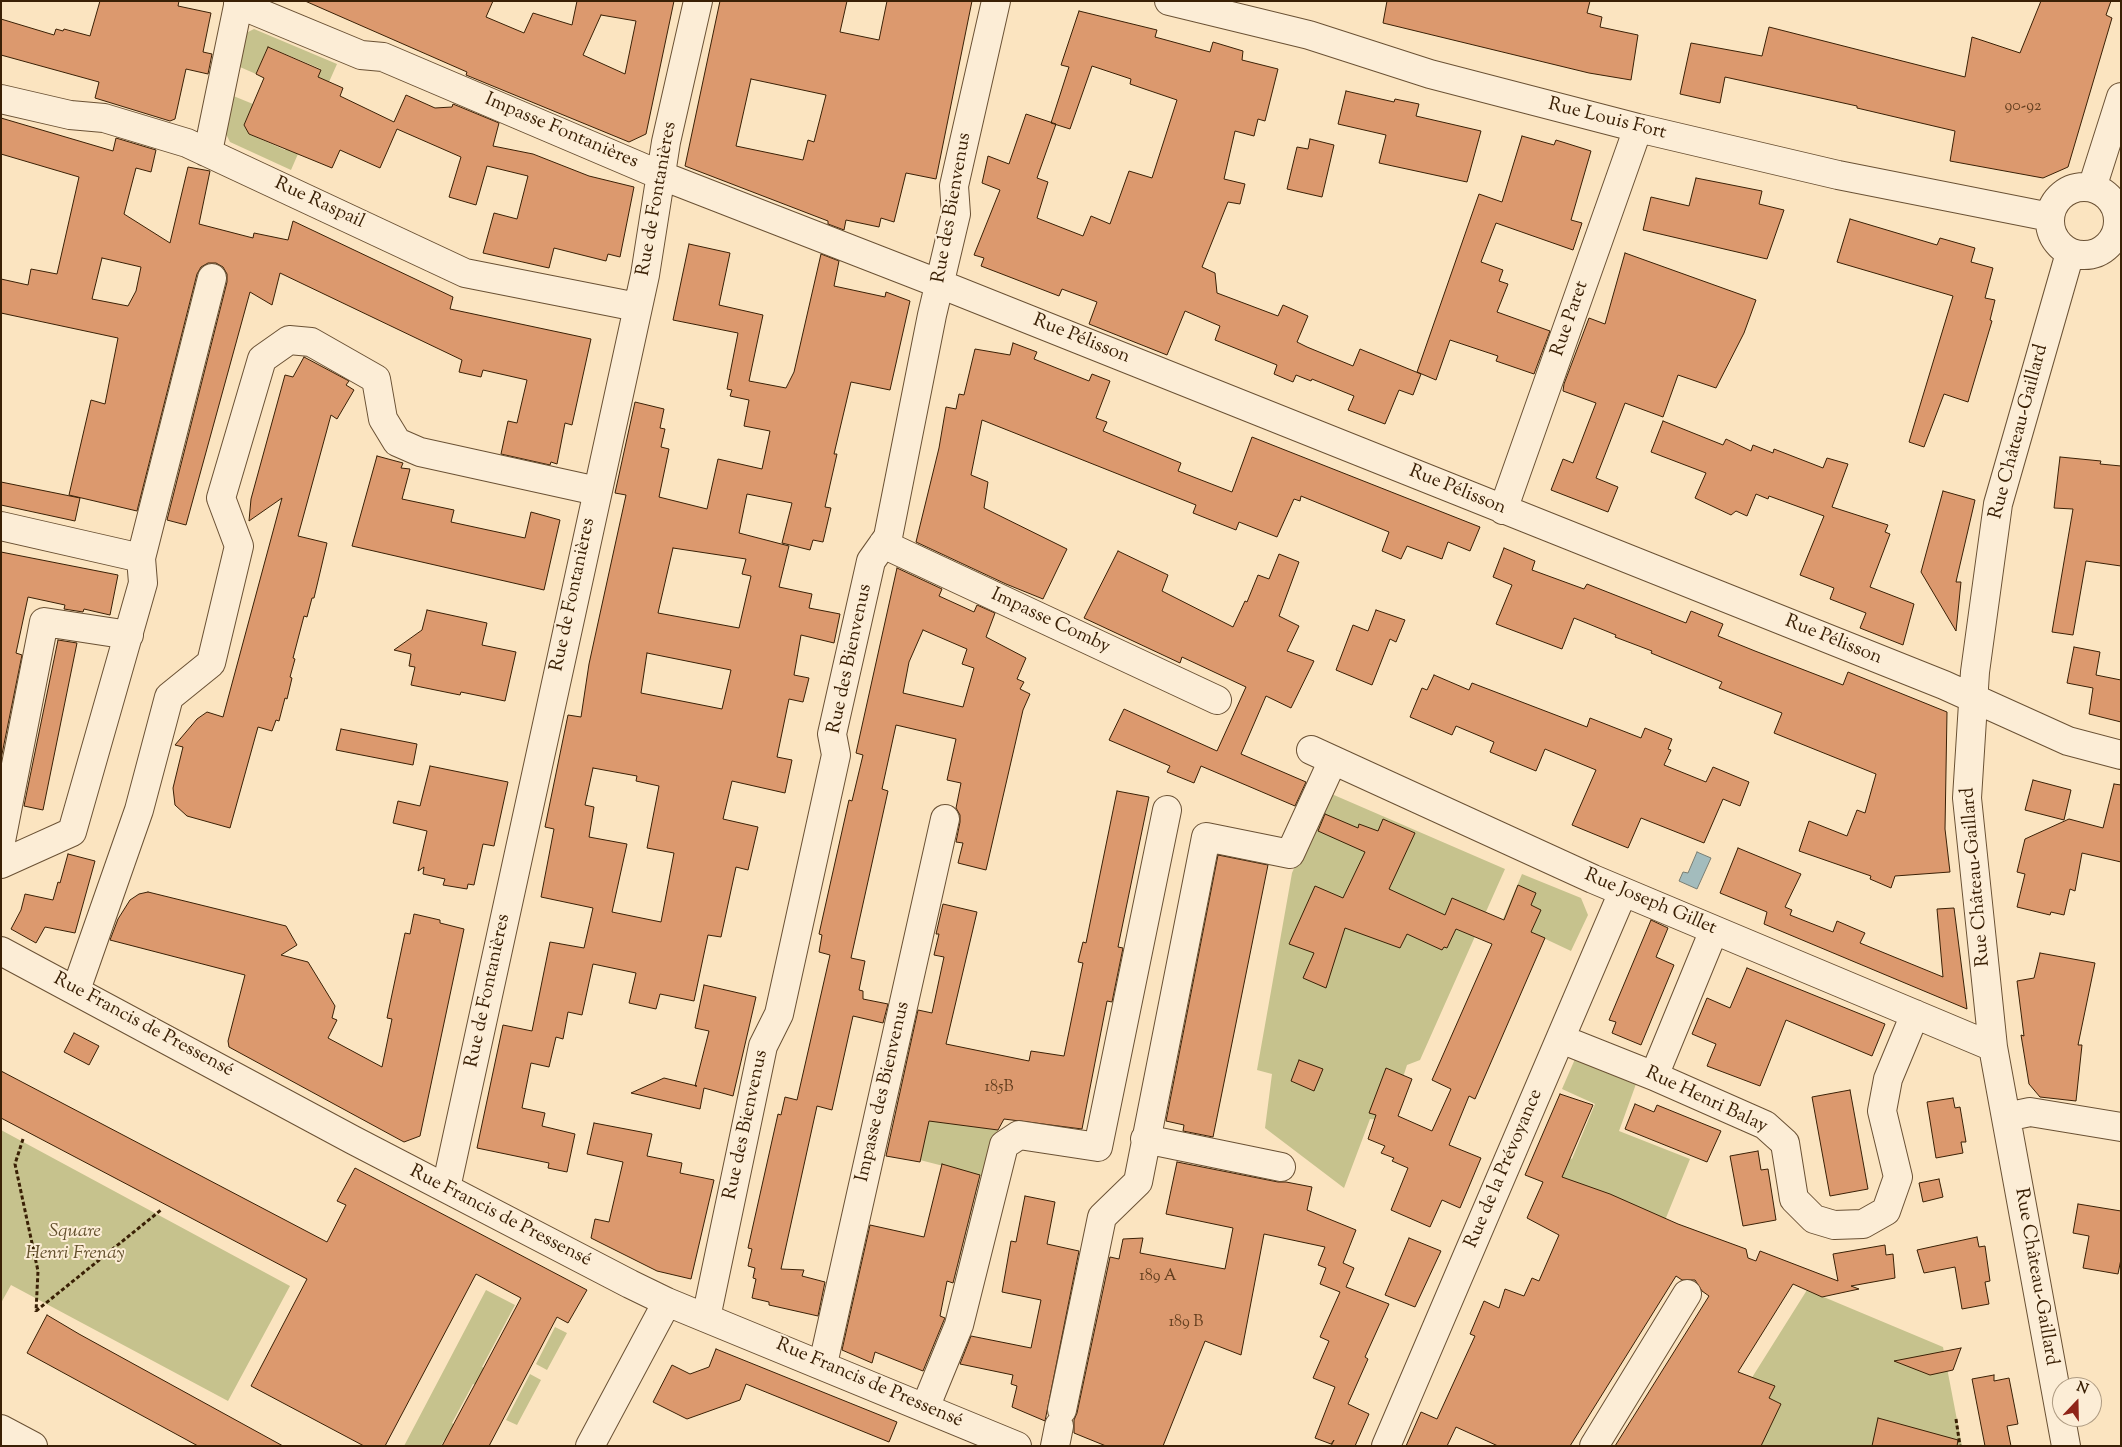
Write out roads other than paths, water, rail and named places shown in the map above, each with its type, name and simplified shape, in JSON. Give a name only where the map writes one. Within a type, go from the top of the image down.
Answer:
[{"type":"street","name":"Rue de Fontanières","points":[[446,1188],[645,275],[660,175],[698,1]]},
{"type":"street","name":"Rue des Bienvenus","points":[[706,1318],[763,1046],[779,1014],[834,765],[836,755],[832,734],[871,561],[888,536],[956,214],[954,186],[996,1]]},
{"type":"street","name":"Rue Louis Fort","points":[[1169,1],[1309,35],[1430,74],[1638,128],[1838,175],[2050,217]]},
{"type":"street","name":"Impasse Fontanières","points":[[238,3],[361,55],[383,57],[660,175],[940,284]]},
{"type":"street","points":[[206,152],[210,142],[238,3]]},
{"type":"street","points":[[2092,188],[2121,97]]},
{"type":"street","name":"Rue Raspail","points":[[1,98],[70,115],[104,118],[187,143],[465,273],[637,307]]},
{"type":"street","name":"Rue Paret","points":[[1503,510],[1638,128]]},
{"type":"street","points":[[2092,188],[2111,199],[2120,220],[2112,242],[2104,250],[2093,255],[2081,256],[2070,253],[2063,248],[2052,234],[2050,217],[2053,206],[2069,190],[2092,188]]},
{"type":"street","name":"Rue Château-Gaillard","points":[[2066,1446],[1994,1047],[1967,798],[1973,698],[1998,504],[2070,253]]},
{"type":"street","points":[[1,864],[72,832],[143,582],[141,558],[212,278]]},
{"type":"street","name":"Rue Pélisson","points":[[940,284],[1973,698],[2068,741],[2121,754]]},
{"type":"street","points":[[76,990],[139,810],[169,697],[211,663],[239,546],[221,498],[262,359],[289,340],[311,342],[376,379],[382,419],[397,442],[420,452],[597,491]]},
{"type":"street","points":[[1,526],[141,558]]},
{"type":"street","name":"Impasse Comby","points":[[883,544],[1217,700]]},
{"type":"street","points":[[1,841],[44,622],[129,635]]},
{"type":"street","name":"Rue Joseph Gillet","points":[[1145,1139],[1206,837],[1290,854],[1322,755],[1623,892],[1994,1047]]},
{"type":"street","points":[[925,1408],[959,1325],[1004,1145],[1019,1136],[1098,1147],[1167,810]]},
{"type":"street","name":"Impasse des Bienvenus","points":[[822,1364],[945,820]]},
{"type":"street","name":"Rue de la Prévoyance","points":[[1386,1446],[1623,892]]},
{"type":"street","points":[[1654,1076],[1714,930]]},
{"type":"street","name":"Rue Francis de Pressensé","points":[[1,951],[446,1188],[667,1302],[822,1364],[1017,1446]]},
{"type":"street","name":"Rue Henri Balay","points":[[1561,1039],[1654,1076],[1765,1125],[1785,1143],[1794,1199],[1814,1219],[1834,1225],[1863,1224],[1886,1211],[1898,1176],[1882,1111],[1888,1079],[1914,1014]]},
{"type":"street","points":[[2006,1117],[2030,1112],[2121,1127]]},
{"type":"street","points":[[1059,1427],[1102,1217],[1138,1182],[1145,1139],[1281,1168]]},
{"type":"street","points":[[1594,1446],[1687,1294]]},
{"type":"street","points":[[590,1446],[667,1302]]},
{"type":"street","points":[[1,1429],[33,1446]]},
{"type":"water","points":[[1697,852],[1711,858],[1697,889],[1679,881],[1683,872],[1688,873]]},
{"type":"park label","name":"Square Henri Frenay","points":[[75,1244]]}]
